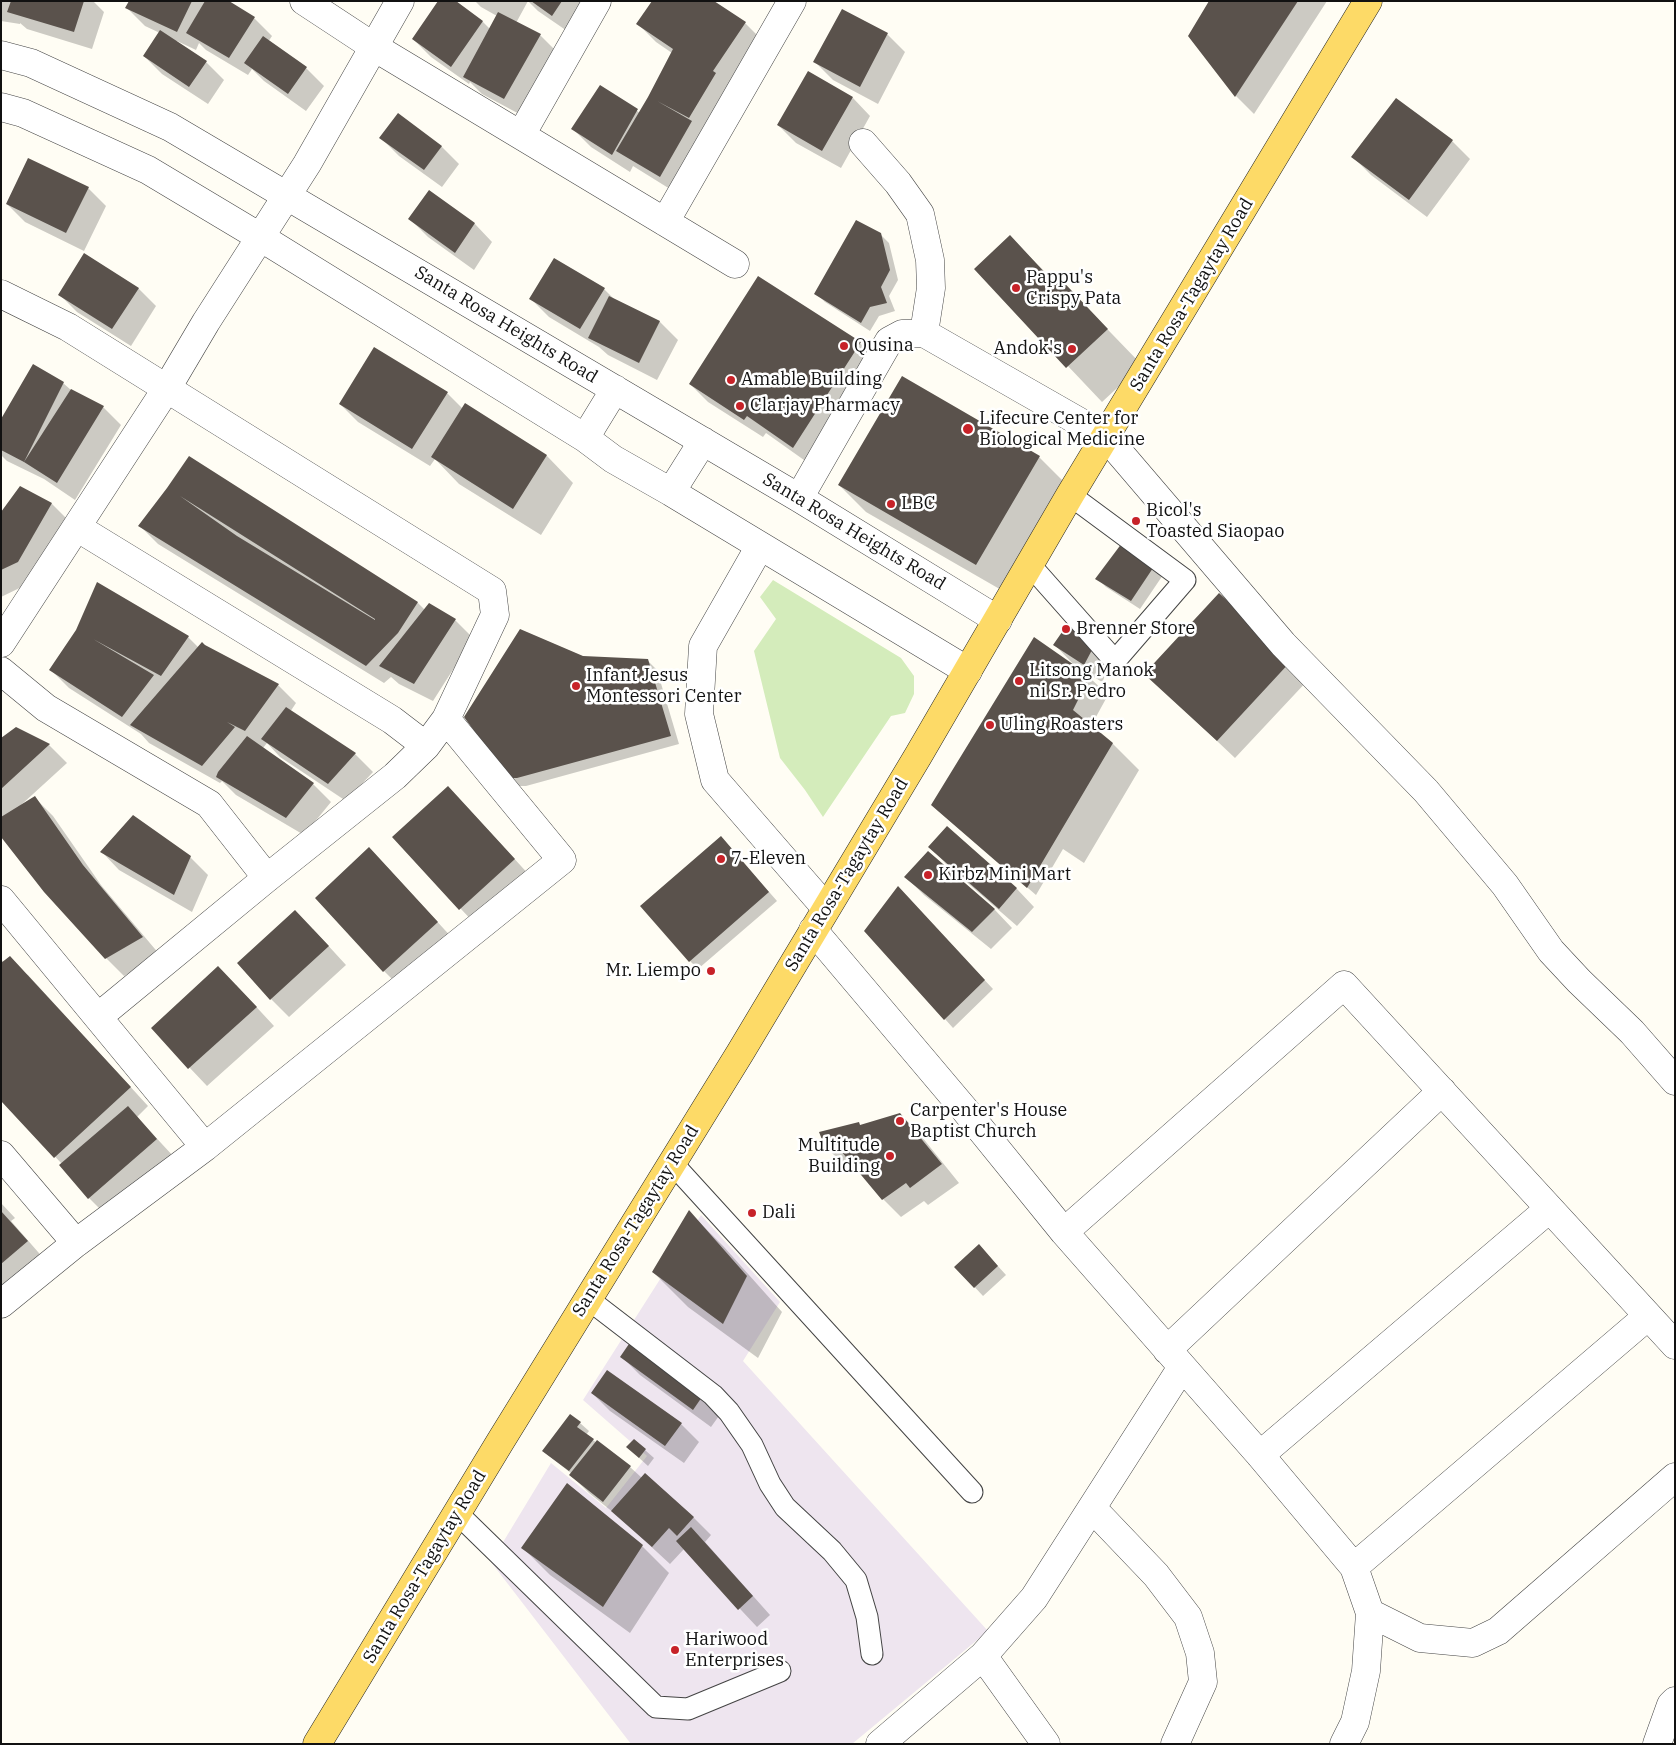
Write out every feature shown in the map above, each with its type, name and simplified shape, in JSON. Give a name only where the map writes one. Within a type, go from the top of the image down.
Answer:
[{"type":"main road","name":"Santa Rosa-Tagaytay Road","points":[[317,1744],[740,1053],[968,671],[1070,495],[1368,1]]},
{"type":"street","points":[[304,1],[374,47],[735,264]]},
{"type":"street","points":[[1,643],[168,388],[206,322],[307,164],[400,1]]},
{"type":"street","points":[[522,135],[598,1]]},
{"type":"street","points":[[665,222],[792,1]]},
{"type":"street","name":"Santa Rosa Heights Road","points":[[1,55],[31,63],[170,127],[799,498],[998,620]]},
{"type":"street","points":[[1,107],[23,114],[148,170],[585,438],[613,459],[968,671]]},
{"type":"street","points":[[863,143],[898,183],[920,214],[930,260],[931,288],[924,333]]},
{"type":"street","points":[[2,298],[68,327],[492,591],[496,615],[446,719],[426,746],[395,776],[98,1017]]},
{"type":"street","points":[[799,498],[889,341],[902,334],[924,333],[1106,437],[1284,644],[1426,791],[1505,885],[1551,951],[1632,1032],[1675,1081]]},
{"type":"street","points":[[585,438],[614,389]]},
{"type":"street","points":[[671,492],[702,441]]},
{"type":"street","points":[[78,528],[392,720],[426,746]]},
{"type":"street","points":[[760,546],[703,646],[699,714],[715,780],[965,1110],[1064,1232],[1354,1566],[1370,1612],[1366,1671],[1355,1722],[1344,1744]]},
{"type":"street","points":[[1,671],[46,708],[209,804],[267,878]]},
{"type":"street","points":[[1,1304],[76,1243],[205,1147],[562,860],[446,719]]},
{"type":"street","points":[[1,900],[205,1147]]},
{"type":"street","points":[[1064,1232],[1344,985],[1675,1346]]},
{"type":"street","points":[[880,1744],[982,1656],[1034,1598],[1092,1508],[1175,1358],[1442,1091]]},
{"type":"street","points":[[1,1155],[76,1243]]},
{"type":"street","points":[[1260,1456],[1550,1209]]},
{"type":"street","points":[[1354,1566],[1648,1316]]},
{"type":"street","points":[[1370,1612],[1420,1638],[1473,1642],[1498,1632],[1675,1477]]},
{"type":"street","points":[[1092,1508],[1156,1576],[1188,1617],[1200,1652],[1203,1682],[1175,1744]]},
{"type":"street","points":[[982,1656],[1046,1744]]},
{"type":"street","points":[[1657,1744],[1671,1705],[1675,1702]]},
{"type":"lane","points":[[1030,565],[1115,661],[1185,580],[1070,495]]},
{"type":"lane","points":[[672,1163],[972,1492]]},
{"type":"lane","points":[[588,1299],[713,1394],[729,1412],[752,1445],[770,1484],[785,1507],[832,1551],[856,1580],[868,1617],[872,1654]]},
{"type":"lane","points":[[458,1514],[656,1707],[688,1709],[780,1670]]},
{"type":"shaded area","points":[[701,1215],[780,1302],[743,1361],[988,1631],[852,1744],[631,1744],[491,1562],[551,1463],[606,1508],[647,1456],[583,1400]]},
{"type":"green space","points":[[773,580],[901,658],[914,676],[914,694],[905,713],[891,716],[823,817],[780,758],[754,651],[776,619],[760,597]]},
{"type":"building","points":[[11,1],[84,1],[74,32],[7,12]]},
{"type":"building","points":[[129,1],[192,1],[177,32],[125,8]]},
{"type":"building","points":[[205,1],[229,1],[255,17],[229,58],[186,33]]},
{"type":"building","points":[[438,1],[456,1],[483,21],[451,67],[412,39]]},
{"type":"building","points":[[531,1],[562,1],[552,16]]},
{"type":"building","points":[[652,1],[714,1],[746,22],[713,71],[716,73],[689,118],[657,101],[692,121],[660,177],[616,151],[648,97],[673,49],[636,24]]},
{"type":"building","points":[[1209,1],[1298,1],[1235,97],[1188,36]]},
{"type":"building","points":[[842,9],[888,33],[860,87],[813,62]]},
{"type":"building","points":[[498,12],[541,34],[504,99],[463,77]]},
{"type":"building","points":[[160,30],[207,61],[189,87],[143,56]]},
{"type":"building","points":[[263,36],[307,67],[288,94],[244,63]]},
{"type":"building","points":[[808,71],[853,97],[822,151],[777,125]]},
{"type":"building","points":[[600,85],[638,109],[612,155],[571,129]]},
{"type":"building","points":[[1396,98],[1453,140],[1409,200],[1351,157]]},
{"type":"building","points":[[398,113],[442,146],[424,170],[379,138]]},
{"type":"building","points":[[28,158],[89,187],[66,233],[6,204]]},
{"type":"building","points":[[429,190],[475,223],[455,253],[408,219]]},
{"type":"building","points":[[856,220],[881,233],[890,270],[881,287],[887,303],[870,307],[861,323],[814,294]]},
{"type":"building","points":[[1010,235],[1048,276],[1053,271],[1108,329],[1066,368],[974,269]]},
{"type":"building","points":[[84,253],[139,288],[112,329],[58,295]]},
{"type":"building","points":[[554,258],[605,288],[580,329],[529,299]]},
{"type":"building","points":[[758,276],[861,342],[793,448],[747,416],[744,420],[689,384]]},
{"type":"building","points":[[609,296],[660,321],[639,363],[588,338]]},
{"type":"building","points":[[374,347],[448,392],[412,449],[339,404]]},
{"type":"building","points":[[33,364],[64,382],[24,462],[1,450],[1,419]]},
{"type":"building","points":[[902,376],[1040,456],[976,565],[838,485]]},
{"type":"building","points":[[71,389],[104,406],[57,483],[24,462]]},
{"type":"building","points":[[465,403],[547,455],[513,509],[431,457]]},
{"type":"building","points":[[189,456],[418,602],[398,633],[366,666],[138,526]],"holes":[[[180,496],[375,619],[237,536]]]},
{"type":"building","points":[[20,486],[52,503],[18,562],[1,570],[1,512]]},
{"type":"building","points":[[1125,539],[1157,562],[1131,601],[1095,579]]},
{"type":"building","points":[[97,582],[189,636],[161,676],[93,639],[154,675],[122,717],[49,670],[76,630]]},
{"type":"building","points":[[1219,593],[1292,660],[1217,741],[1144,674]]},
{"type":"building","points":[[429,603],[456,619],[414,684],[379,666]]},
{"type":"building","points":[[1069,622],[1092,650],[1084,665],[1053,645]]},
{"type":"building","name":"Infant Jesus Montessori Center","points":[[520,629],[583,656],[648,659],[671,736],[517,778],[508,778],[464,717]]},
{"type":"building","points":[[1034,637],[1090,676],[1073,710],[1113,743],[1027,888],[931,805]]},
{"type":"building","points":[[202,642],[279,684],[245,731],[227,722],[235,727],[202,766],[130,725]]},
{"type":"building","points":[[286,707],[356,753],[328,784],[261,739]]},
{"type":"building","points":[[16,727],[50,744],[1,789],[1,738]]},
{"type":"building","points":[[247,736],[314,783],[286,818],[216,777]]},
{"type":"building","points":[[448,786],[515,859],[459,910],[392,837]]},
{"type":"building","points":[[35,796],[83,865],[143,937],[105,959],[44,892],[1,837],[1,817]]},
{"type":"building","points":[[133,815],[191,856],[174,895],[100,852]]},
{"type":"building","points":[[947,826],[1017,888],[999,909],[928,847]]},
{"type":"building","points":[[721,836],[769,892],[689,962],[640,906]]},
{"type":"building","points":[[369,847],[438,922],[383,972],[315,898]]},
{"type":"building","points":[[928,851],[995,909],[972,932],[904,877]]},
{"type":"building","points":[[898,886],[985,980],[944,1020],[864,931]]},
{"type":"building","points":[[295,910],[329,946],[270,1000],[237,963]]},
{"type":"building","points":[[10,956],[131,1087],[54,1158],[1,1101],[1,963]]},
{"type":"building","points":[[218,966],[257,1007],[188,1069],[151,1028]]},
{"type":"building","points":[[128,1106],[157,1139],[88,1199],[59,1165]]},
{"type":"building","name":"Multitude Building","points":[[900,1113],[942,1164],[910,1188],[906,1183],[882,1200],[836,1145],[825,1147],[819,1132],[859,1122],[860,1125]]},
{"type":"building","points":[[689,1210],[747,1276],[723,1324],[652,1272]]},
{"type":"building","points":[[1,1211],[28,1241],[1,1264]]},
{"type":"building","points":[[979,1244],[998,1266],[974,1288],[954,1267]]},
{"type":"building","points":[[631,1341],[704,1394],[693,1410],[620,1357]]},
{"type":"building","points":[[607,1370],[682,1423],[665,1446],[591,1393]]},
{"type":"building","points":[[570,1414],[581,1422],[577,1427],[594,1439],[569,1471],[542,1451]]},
{"type":"building","points":[[634,1439],[646,1449],[639,1458],[626,1447]]},
{"type":"building","points":[[597,1440],[631,1466],[603,1502],[569,1475]]},
{"type":"building","points":[[645,1473],[694,1517],[677,1536],[669,1528],[652,1547],[611,1511]]},
{"type":"building","points":[[567,1483],[643,1545],[603,1607],[521,1548]]},
{"type":"building","points":[[691,1527],[753,1596],[738,1610],[676,1541]]},
{"type":"place","name":"Pappu's Crispy Pata","points":[[1016,288]]},
{"type":"place","name":"Qusina","points":[[844,346]]},
{"type":"place","name":"Andok's","points":[[1072,349]]},
{"type":"place","name":"Amable Building","points":[[731,380]]},
{"type":"place","name":"Clarjay Pharmacy","points":[[740,406]]},
{"type":"place","name":"Lifecure Center for Biological Medicine","points":[[968,429]]},
{"type":"place","name":"LBC","points":[[891,504]]},
{"type":"place","name":"Bicol's Toasted Siaopao","points":[[1136,521]]},
{"type":"place","name":"Brenner Store","points":[[1066,629]]},
{"type":"place","name":"Litsong Manok ni Sr. Pedro","points":[[1019,681]]},
{"type":"place","name":"Infant Jesus Montessori Center","points":[[576,686]]},
{"type":"place","name":"Uling Roasters","points":[[990,725]]},
{"type":"place","name":"7-Eleven","points":[[721,859]]},
{"type":"place","name":"Kirbz Mini Mart","points":[[928,875]]},
{"type":"place","name":"Mr. Liempo","points":[[711,971]]},
{"type":"place","name":"Carpenter's House Baptist Church","points":[[900,1121]]},
{"type":"place","name":"Multitude Building","points":[[890,1156]]},
{"type":"place","name":"Dali","points":[[752,1213]]},
{"type":"place","name":"Hariwood Enterprises","points":[[675,1650]]}]
